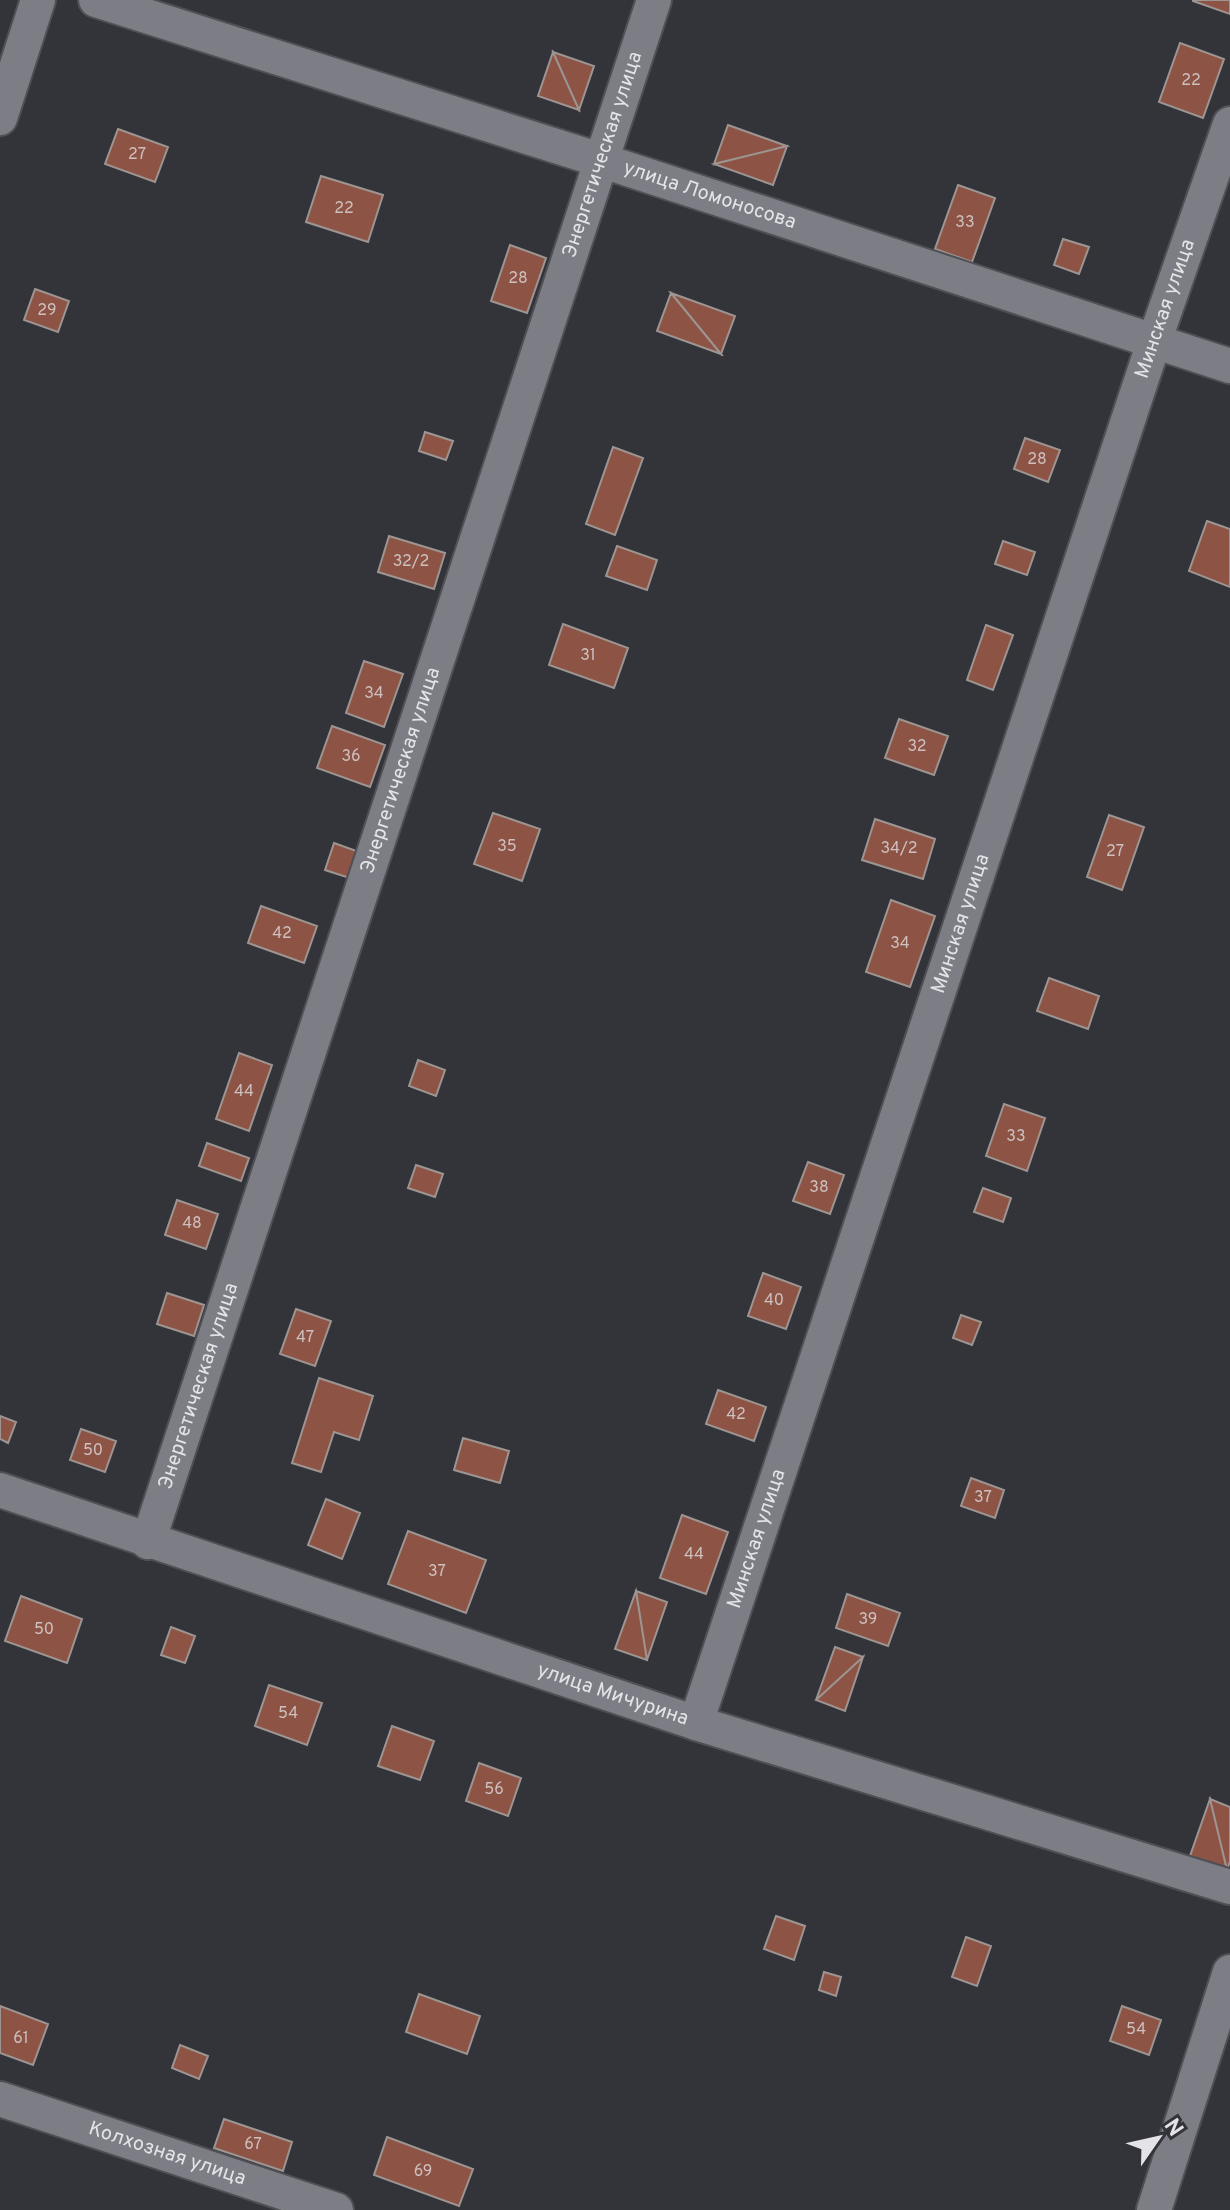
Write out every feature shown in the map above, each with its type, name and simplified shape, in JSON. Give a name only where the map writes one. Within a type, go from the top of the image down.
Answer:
[{"type":"street","points":[[0,118],[38,0]]},
{"type":"street","name":"улица Ломоносова","points":[[96,0],[600,160],[1230,366]]},
{"type":"street","name":"Энергетическая улица","points":[[148,1542],[654,0]]},
{"type":"street","name":"Минская улица","points":[[696,1723],[1154,342],[1230,124]]},
{"type":"street","name":"улица Мичурина","points":[[0,1490],[696,1723],[1230,1887]]},
{"type":"street","points":[[1154,2210],[1230,1972]]},
{"type":"street","name":"Колхозная улица","points":[[0,2099],[336,2210]]},
{"type":"building","points":[[1193,0],[1230,0],[1230,14],[1193,1]]},
{"type":"building","points":[[1180,43],[1224,59],[1203,118],[1159,102]]},
{"type":"building","points":[[553,52],[594,66],[579,110]]},
{"type":"building","points":[[553,52],[579,110],[538,96]]},
{"type":"building","points":[[728,125],[787,146],[714,164]]},
{"type":"building","points":[[118,129],[168,147],[155,182],[105,164]]},
{"type":"building","points":[[787,146],[773,185],[714,164]]},
{"type":"building","points":[[321,176],[383,195],[368,242],[306,222]]},
{"type":"building","points":[[958,185],[995,198],[972,262],[935,249]]},
{"type":"building","points":[[1063,239],[1089,247],[1079,274],[1054,265]]},
{"type":"building","points":[[510,245],[546,258],[527,313],[491,301]]},
{"type":"building","points":[[35,289],[69,301],[58,332],[24,320]]},
{"type":"building","points":[[671,293],[735,316],[721,354]]},
{"type":"building","points":[[671,293],[721,354],[657,331]]},
{"type":"building","points":[[425,432],[453,441],[446,460],[419,451]]},
{"type":"building","points":[[1025,438],[1060,450],[1048,482],[1014,469]]},
{"type":"building","points":[[613,447],[643,458],[615,535],[586,524]]},
{"type":"building","points":[[1207,521],[1230,529],[1230,587],[1189,571]]},
{"type":"building","points":[[389,536],[445,553],[434,589],[378,572]]},
{"type":"building","points":[[1003,541],[1035,552],[1027,575],[995,564]]},
{"type":"building","points":[[617,546],[657,560],[647,590],[606,576]]},
{"type":"building","points":[[563,624],[628,648],[614,688],[549,665]]},
{"type":"building","points":[[986,625],[1013,635],[993,690],[967,680]]},
{"type":"building","points":[[364,661],[403,674],[384,727],[346,713]]},
{"type":"building","points":[[899,719],[948,736],[934,775],[885,758]]},
{"type":"building","points":[[332,726],[385,745],[370,787],[317,768]]},
{"type":"building","points":[[493,813],[540,829],[522,881],[474,864]]},
{"type":"building","points":[[1109,815],[1144,827],[1122,890],[1087,877]]},
{"type":"building","points":[[875,819],[935,839],[923,879],[862,860]]},
{"type":"building","points":[[334,843],[365,854],[356,880],[325,870]]},
{"type":"building","points":[[891,900],[935,916],[910,987],[866,972]]},
{"type":"building","points":[[261,906],[317,926],[304,963],[248,943]]},
{"type":"building","points":[[1049,978],[1099,996],[1088,1029],[1037,1011]]},
{"type":"building","points":[[239,1053],[272,1065],[249,1131],[216,1119]]},
{"type":"building","points":[[418,1060],[445,1070],[436,1096],[409,1086]]},
{"type":"building","points":[[1004,1104],[1045,1118],[1027,1171],[986,1156]]},
{"type":"building","points":[[207,1143],[249,1158],[241,1181],[199,1166]]},
{"type":"building","points":[[808,1162],[844,1175],[830,1214],[793,1201]]},
{"type":"building","points":[[416,1165],[443,1174],[435,1197],[408,1188]]},
{"type":"building","points":[[983,1188],[1011,1198],[1003,1222],[974,1212]]},
{"type":"building","points":[[177,1200],[218,1214],[206,1249],[165,1235]]},
{"type":"building","points":[[763,1273],[801,1287],[786,1329],[748,1316]]},
{"type":"building","points":[[167,1293],[204,1305],[194,1336],[157,1324]]},
{"type":"building","points":[[296,1309],[331,1321],[315,1366],[280,1354]]},
{"type":"building","points":[[961,1315],[981,1322],[972,1345],[953,1338]]},
{"type":"building","points":[[319,1378],[373,1396],[359,1440],[334,1432],[321,1472],[292,1463]]},
{"type":"building","points":[[718,1390],[766,1407],[754,1441],[706,1424]]},
{"type":"building","points":[[0,1416],[16,1422],[8,1443],[0,1439]]},
{"type":"building","points":[[81,1429],[116,1441],[105,1472],[70,1460]]},
{"type":"building","points":[[463,1438],[509,1451],[500,1483],[454,1470]]},
{"type":"building","points":[[971,1478],[1004,1490],[995,1518],[961,1506]]},
{"type":"building","points":[[326,1499],[360,1513],[342,1559],[308,1545]]},
{"type":"building","points":[[682,1515],[728,1532],[706,1594],[660,1578]]},
{"type":"building","points":[[408,1531],[486,1560],[466,1613],[388,1584]]},
{"type":"building","points":[[636,1591],[667,1602],[647,1660]]},
{"type":"building","points":[[636,1591],[647,1660],[615,1649]]},
{"type":"building","points":[[847,1594],[900,1613],[888,1646],[836,1628]]},
{"type":"building","points":[[21,1596],[82,1619],[67,1663],[5,1641]]},
{"type":"building","points":[[171,1627],[195,1636],[185,1663],[161,1655]]},
{"type":"building","points":[[835,1647],[863,1657],[816,1700]]},
{"type":"building","points":[[863,1657],[845,1711],[816,1700]]},
{"type":"building","points":[[269,1685],[322,1703],[307,1745],[255,1726]]},
{"type":"building","points":[[392,1726],[434,1741],[420,1780],[378,1766]]},
{"type":"building","points":[[479,1763],[521,1778],[508,1816],[466,1801]]},
{"type":"building","points":[[1210,1799],[1230,1807],[1230,1861],[1227,1870]]},
{"type":"building","points":[[1210,1799],[1227,1870],[1190,1856]]},
{"type":"building","points":[[776,1916],[805,1926],[794,1960],[764,1949]]},
{"type":"building","points":[[966,1937],[991,1946],[977,1986],[952,1977]]},
{"type":"building","points":[[824,1972],[841,1977],[836,1996],[819,1990]]},
{"type":"building","points":[[419,1994],[480,2016],[467,2054],[406,2032]]},
{"type":"building","points":[[0,2006],[48,2024],[33,2065],[0,2053]]},
{"type":"building","points":[[1122,2006],[1161,2020],[1149,2055],[1110,2041]]},
{"type":"building","points":[[180,2045],[208,2056],[199,2079],[172,2068]]},
{"type":"building","points":[[224,2119],[292,2142],[283,2171],[214,2148]]},
{"type":"building","points":[[387,2137],[473,2169],[459,2206],[374,2175]]}]
